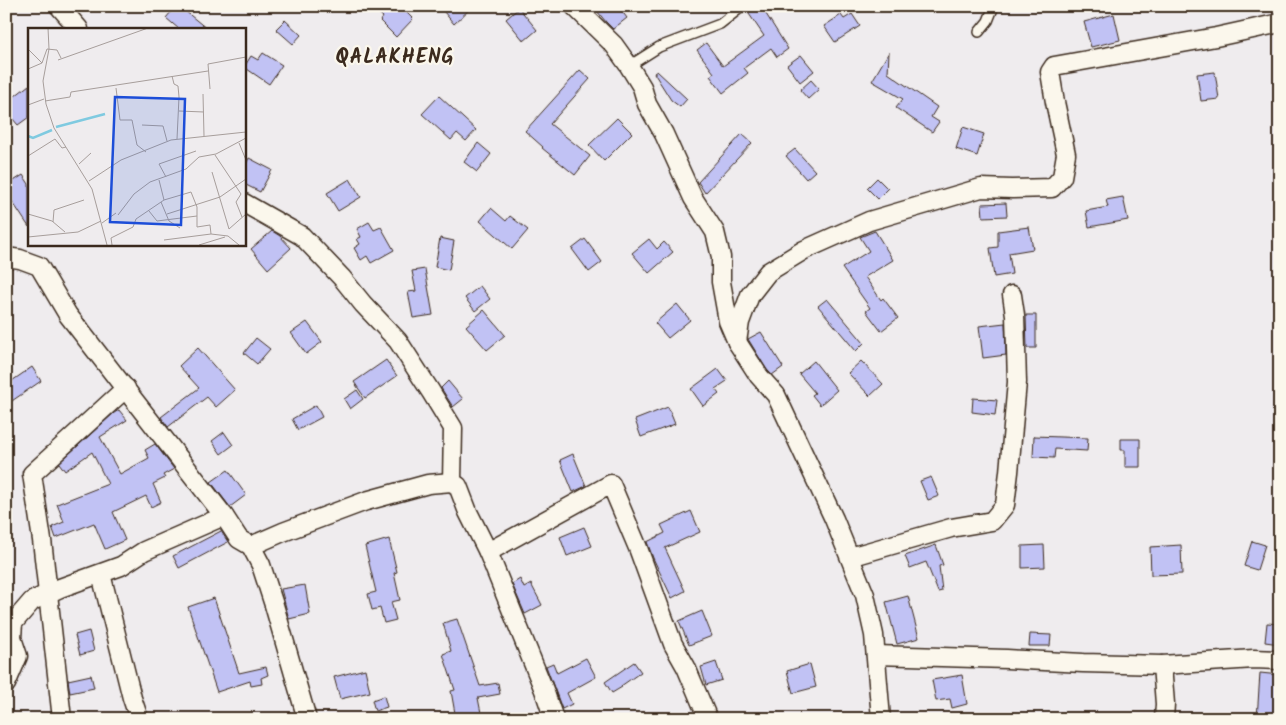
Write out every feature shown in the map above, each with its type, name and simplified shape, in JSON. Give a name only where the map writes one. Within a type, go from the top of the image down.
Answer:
[{"type":"street","points":[[60,6],[77,28]]},
{"type":"street","points":[[574,6],[614,46],[629,66],[642,87],[647,104],[664,134],[694,198],[715,232],[722,257],[721,282],[728,321],[737,342],[759,376],[776,395],[834,519],[865,595],[874,635],[881,719]]},
{"type":"street","points":[[737,342],[740,322],[750,295],[768,272],[804,250],[870,221],[981,188],[1052,188],[1062,177],[1066,154],[1050,72],[1054,66],[1216,37],[1280,23]]},
{"type":"street","points":[[245,205],[302,236],[398,341],[453,428],[452,482]]},
{"type":"street","points":[[6,257],[20,258],[39,266],[68,315],[224,516],[239,539],[251,546],[261,565],[274,604],[308,719]]},
{"type":"street","points":[[850,557],[951,528],[992,521],[1005,506],[1017,382],[1015,315],[1012,295]]},
{"type":"street","points":[[62,719],[42,540],[32,474],[126,388]]},
{"type":"street","points":[[251,546],[366,501],[428,484],[452,482],[458,486],[468,512],[488,552],[554,719]]},
{"type":"street","points":[[488,552],[611,484],[638,548],[673,644],[686,667],[708,719]]},
{"type":"street","points":[[6,684],[18,656],[12,638],[13,623],[32,601],[60,588],[121,566],[144,551],[224,516]]},
{"type":"street","points":[[101,574],[139,719]]},
{"type":"street","points":[[876,655],[1162,665],[1254,659],[1280,660]]},
{"type":"street","points":[[1162,665],[1165,704],[1164,719]]},
{"type":"lane","points":[[629,66],[660,47],[720,24],[743,6]]},
{"type":"lane","points":[[979,32],[988,21],[994,6]]},
{"type":"building","points":[[176,6],[179,6],[206,28],[178,28],[166,18]]},
{"type":"building","points":[[371,6],[400,6],[413,19],[396,37],[380,21],[383,17]]},
{"type":"building","points":[[439,6],[473,6],[454,24]]},
{"type":"building","points":[[593,6],[618,6],[627,18],[613,29]]},
{"type":"building","points":[[753,6],[761,6],[788,49],[777,57],[771,48],[744,68],[748,73],[723,93],[710,76],[714,73],[697,50],[706,43],[723,66],[764,36],[747,11]]},
{"type":"building","points":[[519,8],[537,30],[524,41],[506,19]]},
{"type":"building","points":[[852,14],[860,26],[835,42],[824,26],[841,15],[844,19]]},
{"type":"building","points":[[1114,14],[1120,40],[1091,47],[1084,22]]},
{"type":"building","points":[[285,20],[301,35],[293,44],[276,29]]},
{"type":"building","points":[[889,52],[888,73],[937,107],[931,117],[939,122],[932,132],[896,108],[903,99],[872,81]]},
{"type":"building","points":[[263,53],[282,65],[269,84],[245,68],[251,56],[258,60]]},
{"type":"building","points":[[801,55],[814,71],[800,82],[787,65]]},
{"type":"building","points":[[580,70],[590,79],[550,124],[590,156],[575,175],[542,148],[525,131]]},
{"type":"building","points":[[657,71],[687,99],[680,107],[671,100],[654,73]]},
{"type":"building","points":[[1215,72],[1219,99],[1201,101],[1197,74]]},
{"type":"building","points":[[811,80],[819,89],[808,99],[800,90]]},
{"type":"building","points":[[28,86],[28,118],[18,125],[6,111],[6,103]]},
{"type":"building","points":[[439,96],[476,130],[466,141],[457,133],[451,140],[422,114]]},
{"type":"building","points":[[617,118],[632,133],[604,161],[589,145]]},
{"type":"building","points":[[963,127],[984,134],[977,156],[956,149]]},
{"type":"building","points":[[742,134],[752,143],[705,193],[698,182]]},
{"type":"building","points":[[478,143],[491,154],[477,172],[464,162]]},
{"type":"building","points":[[795,149],[815,171],[806,179],[786,156]]},
{"type":"building","points":[[249,158],[272,170],[260,192],[245,184],[245,166]]},
{"type":"building","points":[[23,175],[28,182],[28,225],[6,192],[6,186]]},
{"type":"building","points":[[877,178],[888,189],[878,199],[867,188]]},
{"type":"building","points":[[350,179],[361,197],[338,211],[327,193]]},
{"type":"building","points":[[1123,197],[1128,220],[1089,227],[1086,211],[1108,207],[1106,200]]},
{"type":"building","points":[[1006,203],[1007,216],[983,217],[982,204]]},
{"type":"building","points":[[491,208],[506,221],[510,216],[528,230],[512,249],[480,221]]},
{"type":"building","points":[[369,222],[374,230],[381,227],[394,250],[371,263],[367,256],[361,260],[354,248],[360,244],[357,239],[361,237],[357,229]]},
{"type":"building","points":[[1029,227],[1033,249],[1009,253],[1012,274],[994,277],[990,248],[998,247],[998,231]]},
{"type":"building","points":[[272,231],[280,236],[291,248],[268,269],[251,249]]},
{"type":"building","points":[[875,231],[893,260],[865,277],[881,300],[883,298],[898,318],[881,331],[866,311],[870,308],[842,268],[869,251],[860,237]]},
{"type":"building","points":[[440,238],[454,241],[449,270],[435,267]]},
{"type":"building","points":[[585,239],[602,262],[589,272],[572,249]]},
{"type":"building","points":[[649,239],[657,249],[664,242],[673,252],[649,273],[632,253]]},
{"type":"building","points":[[425,269],[433,315],[413,318],[408,292],[416,291],[412,271]]},
{"type":"building","points":[[480,286],[490,299],[475,311],[465,298]]},
{"type":"building","points":[[827,299],[864,343],[856,351],[818,306]]},
{"type":"building","points":[[677,304],[690,320],[668,338],[655,323]]},
{"type":"building","points":[[484,310],[505,335],[487,350],[466,326]]},
{"type":"building","points":[[1026,315],[1036,315],[1036,348],[1027,348]]},
{"type":"building","points":[[307,322],[322,342],[306,354],[291,333]]},
{"type":"building","points":[[1005,323],[1006,355],[983,358],[979,326]]},
{"type":"building","points":[[761,332],[783,367],[772,375],[748,339]]},
{"type":"building","points":[[256,338],[270,349],[257,364],[244,353]]},
{"type":"building","points":[[198,348],[235,390],[216,407],[207,397],[168,427],[161,417],[199,388],[179,366]]},
{"type":"building","points":[[386,360],[397,376],[365,398],[354,382]]},
{"type":"building","points":[[814,361],[837,390],[820,405],[812,395],[815,393],[799,374]]},
{"type":"building","points":[[861,361],[883,384],[870,396],[848,373]]},
{"type":"building","points":[[32,367],[41,381],[6,405],[6,385]]},
{"type":"building","points":[[718,369],[727,381],[715,389],[719,394],[703,406],[691,389]]},
{"type":"building","points":[[448,381],[463,399],[453,407],[441,388]]},
{"type":"building","points":[[357,390],[363,399],[350,409],[344,399]]},
{"type":"building","points":[[973,398],[997,400],[995,415],[972,412]]},
{"type":"building","points":[[316,405],[322,417],[298,430],[292,419]]},
{"type":"building","points":[[668,407],[675,424],[641,437],[635,420]]},
{"type":"building","points":[[119,410],[127,420],[100,437],[120,474],[149,458],[145,450],[155,444],[174,469],[163,475],[165,478],[153,484],[161,502],[151,507],[146,496],[113,512],[125,540],[105,549],[94,523],[56,538],[52,527],[64,522],[57,504],[108,484],[92,452],[65,471],[59,463]]},
{"type":"building","points":[[224,432],[233,445],[221,454],[212,441]]},
{"type":"building","points":[[1034,436],[1088,438],[1087,451],[1055,449],[1054,458],[1033,457]]},
{"type":"building","points":[[1121,439],[1140,439],[1140,467],[1125,467],[1125,450],[1121,450]]},
{"type":"building","points":[[573,454],[586,486],[573,492],[560,460]]},
{"type":"building","points":[[228,470],[246,495],[230,507],[211,482]]},
{"type":"building","points":[[931,477],[939,496],[928,500],[920,481]]},
{"type":"building","points":[[691,511],[700,532],[665,548],[685,591],[672,598],[647,542],[665,533],[661,525]]},
{"type":"building","points":[[584,527],[592,546],[567,556],[560,537]]},
{"type":"building","points":[[221,531],[228,542],[179,568],[173,556]]},
{"type":"building","points":[[389,539],[397,572],[394,573],[400,600],[391,602],[396,620],[384,623],[380,608],[372,610],[368,594],[376,592],[365,546]]},
{"type":"building","points":[[1252,541],[1265,545],[1257,570],[1244,566]]},
{"type":"building","points":[[936,545],[943,565],[939,566],[942,591],[938,592],[926,562],[910,568],[905,556]]},
{"type":"building","points":[[1044,545],[1045,567],[1022,568],[1022,546]]},
{"type":"building","points":[[1181,545],[1182,574],[1151,575],[1150,547]]},
{"type":"building","points":[[520,579],[524,588],[531,584],[542,605],[525,614],[512,584]]},
{"type":"building","points":[[305,585],[310,614],[289,619],[281,589]]},
{"type":"building","points":[[908,596],[919,638],[897,644],[886,602]]},
{"type":"building","points":[[214,598],[239,673],[266,667],[268,675],[261,678],[262,684],[251,686],[250,681],[217,692],[188,607]]},
{"type":"building","points":[[702,611],[712,636],[689,645],[679,621]]},
{"type":"building","points":[[457,619],[480,686],[498,683],[500,694],[478,698],[482,718],[456,719],[451,691],[455,690],[443,654],[451,651],[443,623]]},
{"type":"building","points":[[1267,623],[1280,624],[1280,644],[1265,642]]},
{"type":"building","points":[[89,631],[94,651],[80,655],[75,635]]},
{"type":"building","points":[[1030,634],[1051,635],[1050,646],[1029,646]]},
{"type":"building","points":[[586,658],[596,677],[567,693],[572,704],[562,709],[546,666],[553,663],[557,673]]},
{"type":"building","points":[[634,662],[641,672],[612,693],[605,682]]},
{"type":"building","points":[[716,662],[722,680],[706,685],[701,667]]},
{"type":"building","points":[[810,664],[816,687],[793,693],[787,671]]},
{"type":"building","points":[[365,669],[370,692],[340,699],[334,677]]},
{"type":"building","points":[[1260,673],[1280,675],[1278,719],[1257,719]]},
{"type":"building","points":[[91,675],[94,688],[70,693],[68,680]]},
{"type":"building","points":[[962,675],[967,704],[952,708],[950,699],[936,701],[932,680]]},
{"type":"building","points":[[384,696],[387,707],[375,711],[372,700]]},
{"type":"district","name":"QALAKHENG","points":[[395,56]]}]
